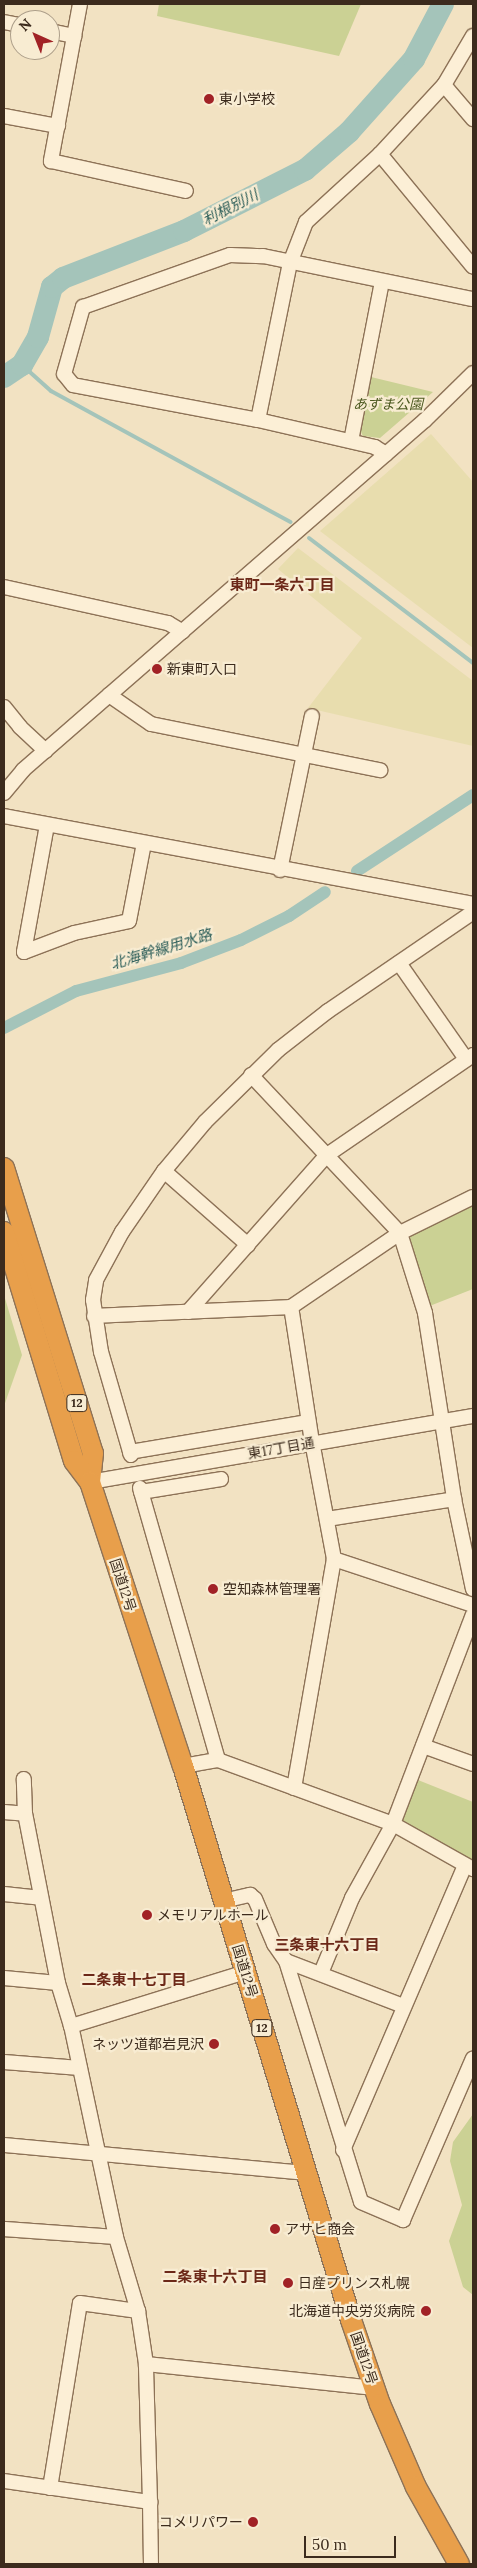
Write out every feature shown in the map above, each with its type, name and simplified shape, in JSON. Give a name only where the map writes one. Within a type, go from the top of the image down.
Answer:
[{"type":"highway","name":"国道12号","points":[[4,1168],[51,1325],[93,1453],[90,1482]]},
{"type":"highway","name":"国道12号","points":[[4,1232],[74,1461],[90,1482],[183,1766],[306,2173],[375,2388],[416,2487],[459,2564]]},
{"type":"street","points":[[80,4],[51,161],[186,191]]},
{"type":"street","points":[[60,33],[74,36]]},
{"type":"street","points":[[258,420],[290,263],[306,222],[380,154],[444,85],[473,36]]},
{"type":"street","points":[[444,85],[473,119]]},
{"type":"street","points":[[4,116],[58,126]]},
{"type":"street","points":[[380,154],[473,267]]},
{"type":"street","points":[[386,454],[375,447],[258,420],[73,385],[64,374],[83,307],[230,255],[263,256],[382,282],[473,298]]},
{"type":"street","points":[[351,442],[382,282]]},
{"type":"street","points":[[4,793],[46,751],[386,454],[473,373]]},
{"type":"street","points":[[4,587],[168,623],[183,632]]},
{"type":"street","points":[[109,696],[151,724],[380,770]]},
{"type":"street","points":[[4,707],[20,727],[46,751]]},
{"type":"street","points":[[280,870],[312,716]]},
{"type":"street","points":[[4,816],[280,870],[473,904]]},
{"type":"street","points":[[47,825],[24,952],[74,933],[128,921],[144,843]]},
{"type":"street","points":[[308,1422],[130,1454],[101,1352],[94,1316],[96,1280],[122,1232],[164,1171],[205,1122],[251,1075],[328,1011],[473,912]]},
{"type":"street","points":[[188,1312],[327,1155],[470,1057],[399,963]]},
{"type":"street","points":[[251,1075],[400,1233],[425,1313],[454,1500],[473,1589]]},
{"type":"street","points":[[164,1171],[248,1245]]},
{"type":"street","points":[[94,1316],[291,1307],[400,1233],[473,1196]]},
{"type":"street","points":[[291,1307],[308,1422],[334,1559],[294,1788]]},
{"type":"street","name":"東17丁目通","points":[[90,1482],[312,1442],[473,1416]]},
{"type":"street","points":[[218,1760],[141,1490],[220,1479]]},
{"type":"street","points":[[327,1519],[454,1500]]},
{"type":"street","points":[[334,1559],[473,1605]]},
{"type":"street","points":[[321,1972],[352,1898],[392,1824],[424,1746],[473,1615]]},
{"type":"street","points":[[424,1746],[473,1764]]},
{"type":"street","points":[[183,1766],[218,1760],[392,1824],[469,1867],[403,2006],[343,2150]]},
{"type":"street","points":[[24,1779],[25,1814],[58,1983],[71,2026],[116,2238],[138,2311],[146,2364],[151,2564]]},
{"type":"street","points":[[4,1812],[25,1814]]},
{"type":"street","points":[[4,1894],[41,1898]]},
{"type":"street","points":[[223,1901],[250,1895],[254,1899],[274,1944],[286,1961],[343,2150],[361,2202],[403,2220],[473,2058]]},
{"type":"street","points":[[286,1961],[321,1972],[403,2006]]},
{"type":"street","points":[[71,2026],[245,1972]]},
{"type":"street","points":[[4,1978],[58,1983]]},
{"type":"street","points":[[4,2062],[80,2068]]},
{"type":"street","points":[[4,2145],[306,2173]]},
{"type":"street","points":[[4,2229],[116,2238]]},
{"type":"street","points":[[50,2488],[80,2303],[138,2311]]},
{"type":"street","points":[[146,2364],[375,2388]]},
{"type":"street","points":[[4,2481],[150,2502]]},
{"type":"shaded area","points":[[431,434],[473,482],[473,648],[320,531]]},
{"type":"shaded area","points":[[298,548],[473,681],[473,746],[308,708],[362,638],[278,569]]},
{"type":"green space","points":[[159,4],[361,4],[339,56],[157,16]]},
{"type":"green space","name":"あずま公園","points":[[371,377],[433,392],[380,438],[363,436],[360,430]]},
{"type":"green space","points":[[473,1202],[473,1289],[427,1307],[405,1235]]},
{"type":"green space","points":[[4,1295],[22,1355],[4,1406]]},
{"type":"green space","points":[[418,1780],[473,1802],[473,1860],[401,1820]]},
{"type":"green space","points":[[473,2114],[473,2295],[463,2287],[449,2241],[462,2205],[450,2161],[453,2142]]},
{"type":"waterway","name":"利根別川","points":[[4,377],[22,365],[38,337],[52,287],[63,278],[184,231],[305,170],[349,132],[414,59],[443,4]]},
{"type":"waterway","points":[[22,365],[51,391],[290,522]]},
{"type":"waterway","points":[[309,538],[473,663]]},
{"type":"waterway","name":"北海幹線用水路","points":[[357,871],[473,795]]},
{"type":"waterway","name":"北海幹線用水路","points":[[4,1028],[76,991],[181,963],[241,940],[289,916],[325,892]]},
{"type":"place","name":"東小学校","points":[[209,99]]},
{"type":"place","name":"新東町入口","points":[[157,669]]},
{"type":"place","name":"空知森林管理署","points":[[213,1589]]},
{"type":"place","name":"メモリアルホール","points":[[147,1915]]},
{"type":"place","name":"ネッツ道都岩見沢","points":[[214,2044]]},
{"type":"place","name":"アサヒ商会","points":[[275,2229]]},
{"type":"place","name":"日産プリンス札幌","points":[[288,2283]]},
{"type":"place","name":"北海道中央労災病院","points":[[426,2311]]},
{"type":"place","name":"コメリパワー","points":[[253,2522]]},
{"type":"district","name":"東町一条六丁目","points":[[282,585]]},
{"type":"district","name":"三条東十六丁目","points":[[327,1945]]},
{"type":"district","name":"二条東十七丁目","points":[[134,1980]]},
{"type":"district","name":"二条東十六丁目","points":[[215,2277]]}]
